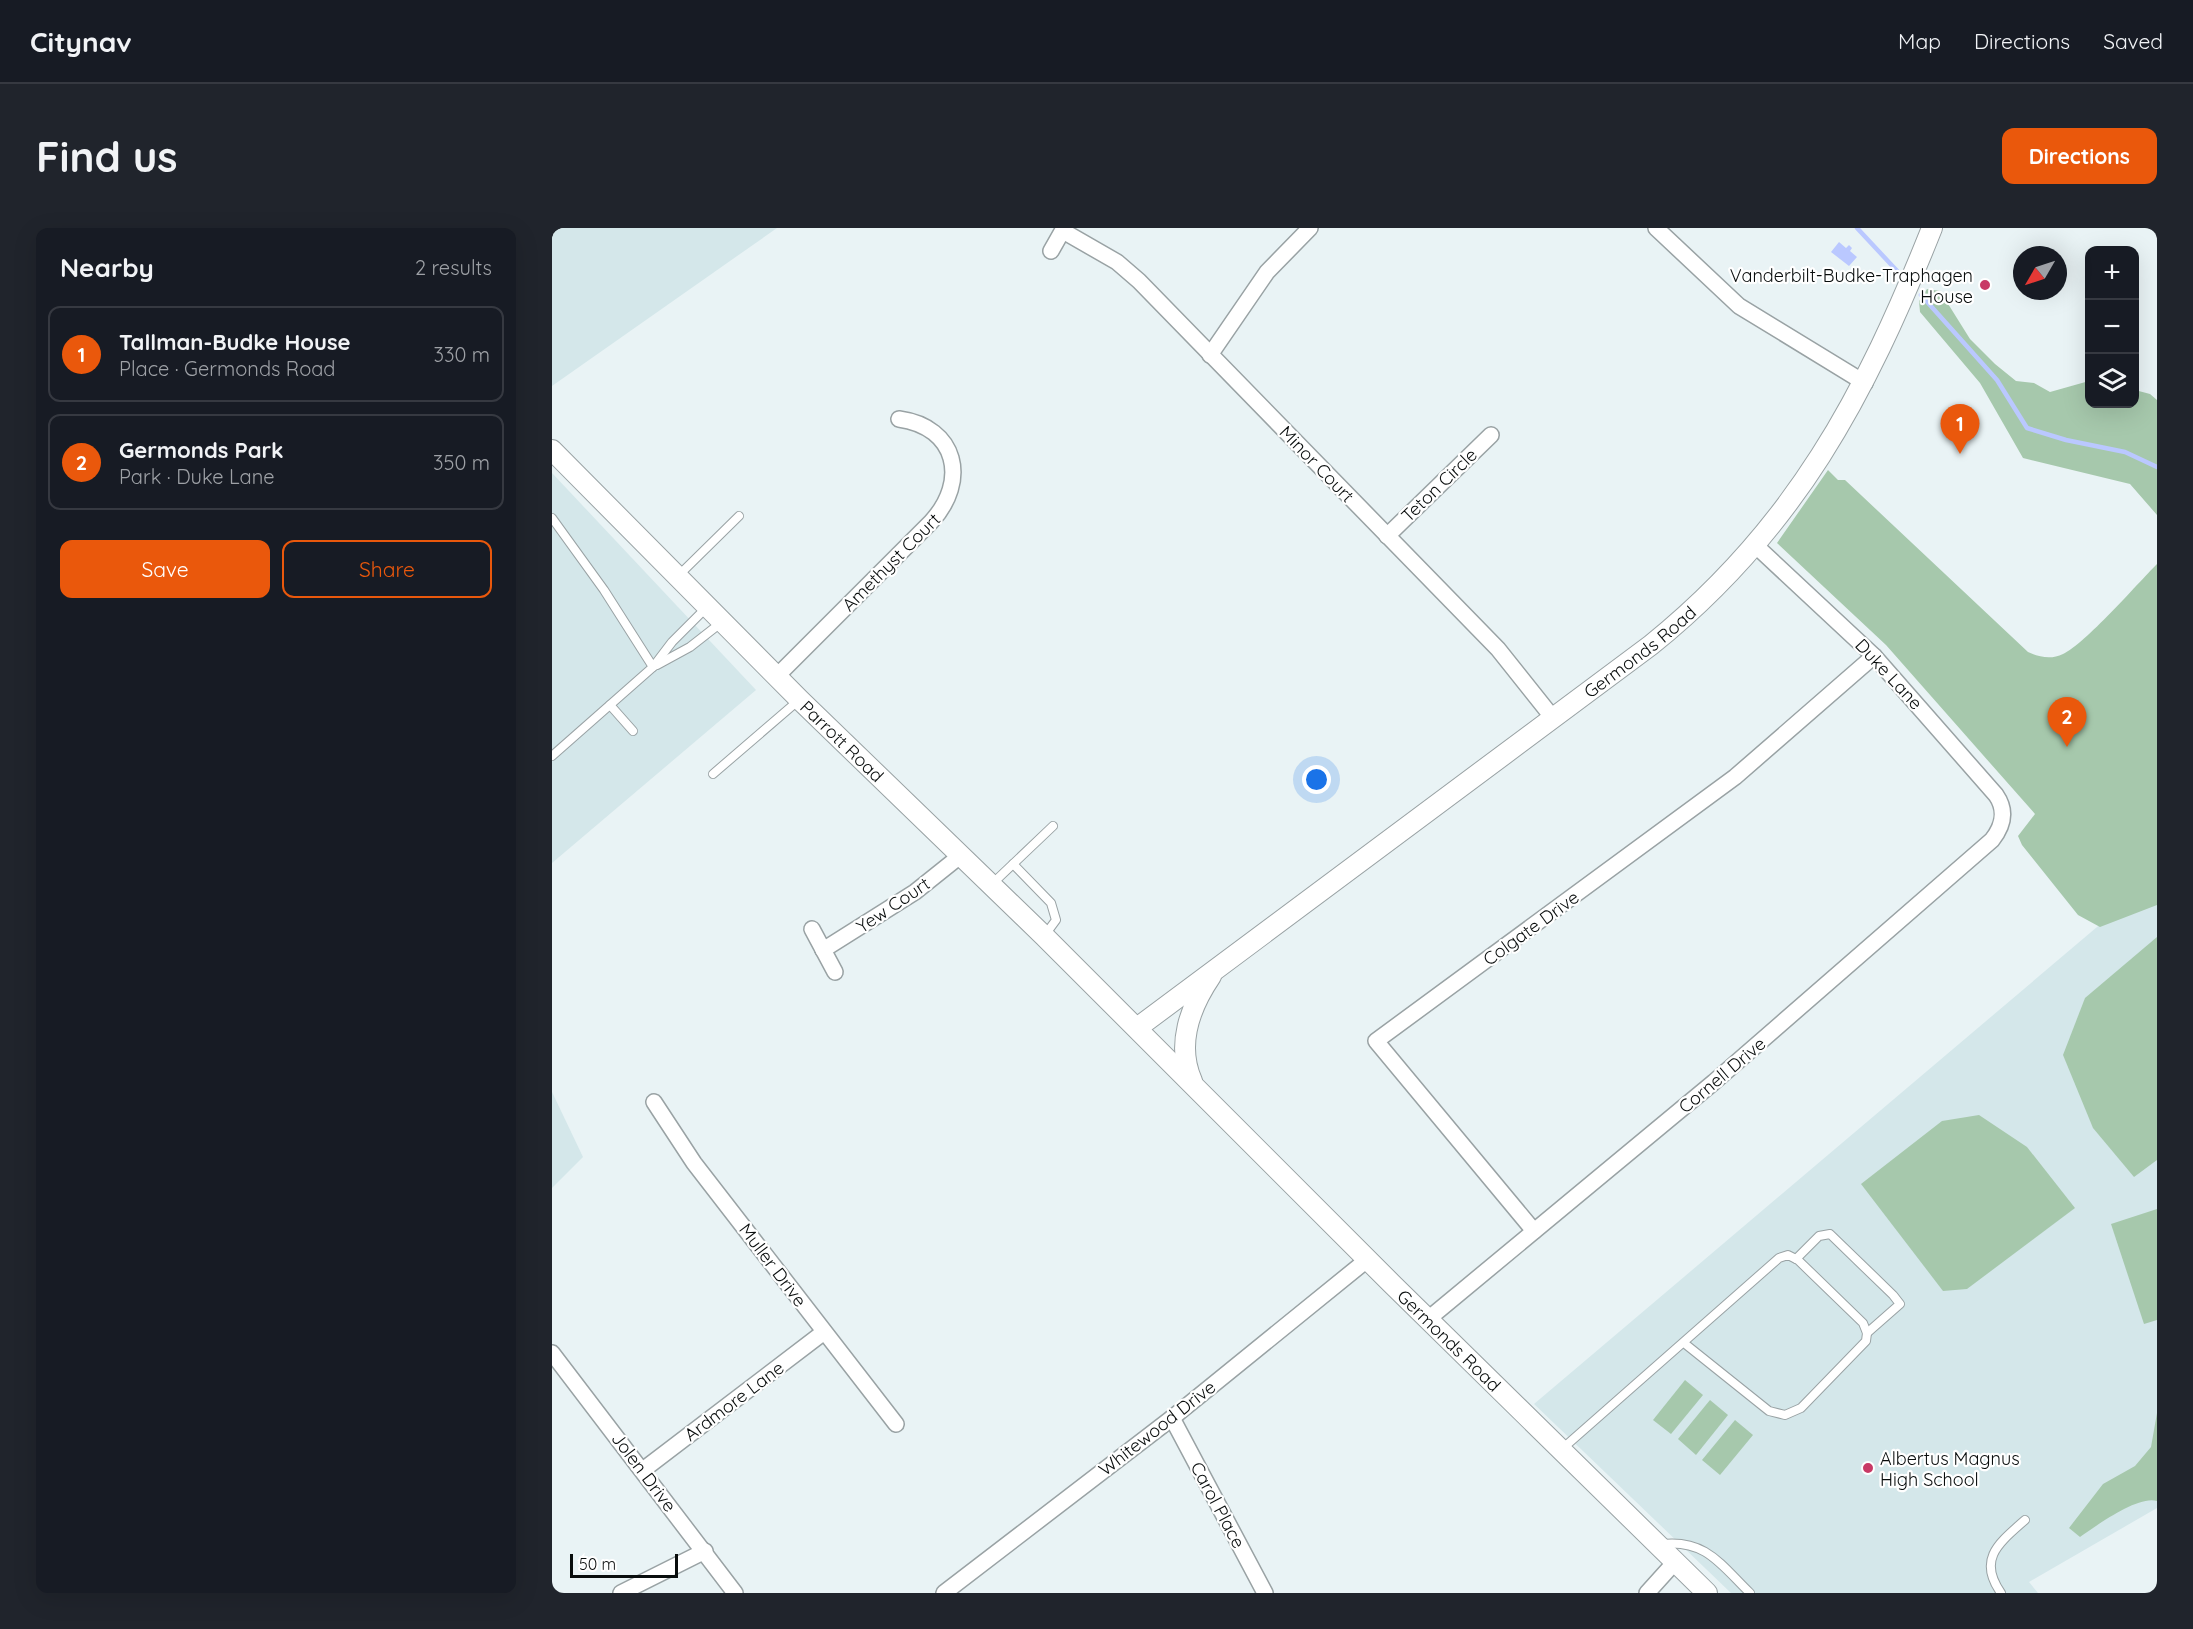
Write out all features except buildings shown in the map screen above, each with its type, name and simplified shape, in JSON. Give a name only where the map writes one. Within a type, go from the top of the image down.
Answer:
[{"type":"street","points":[[1210,355],[1267,272],[1310,228]]},
{"type":"street","points":[[1656,228],[1738,306],[1865,383]]},
{"type":"street","name":"Germonds Road","points":[[1707,1593],[1427,1320],[1137,1028],[1665,634],[1716,588],[1755,545],[1822,454],[1865,383],[1899,312],[1932,228]]},
{"type":"street","name":"Minor Court","points":[[1051,251],[1064,229],[1124,268],[1498,649],[1553,718]]},
{"type":"street","name":"Amethyst Court","points":[[777,676],[931,522],[948,501],[952,485],[952,466],[942,440],[922,424],[899,418]]},
{"type":"street","name":"Teton Circle","points":[[1388,536],[1491,435]]},
{"type":"street","name":"Parrott Road","points":[[552,450],[722,622],[1137,1028]]},
{"type":"street","name":"Duke Lane","points":[[1755,545],[1874,656],[1996,795],[2002,806],[2003,818]]},
{"type":"street","name":"Colgate Drive","points":[[1534,1231],[1376,1041],[1735,777],[1874,656]]},
{"type":"street","name":"Cornell Drive","points":[[1427,1320],[1714,1082],[1992,840],[2000,830],[2003,818]]},
{"type":"street","name":"Yew Court","points":[[823,950],[915,892],[960,856]]},
{"type":"street","points":[[812,929],[835,972]]},
{"type":"street","name":"Germonds Road","points":[[1195,1086],[1185,1061],[1188,1025],[1198,998],[1220,964]]},
{"type":"street","name":"Muller Drive","points":[[654,1102],[694,1162],[896,1424]]},
{"type":"street","name":"Whitewood Drive","points":[[944,1593],[1172,1418],[1368,1259]]},
{"type":"street","name":"Ardmore Lane","points":[[643,1470],[824,1332]]},
{"type":"street","name":"Jolen Drive","points":[[552,1353],[557,1369],[643,1470],[735,1593]]},
{"type":"street","name":"Carol Place","points":[[1172,1418],[1265,1593]]},
{"type":"street","points":[[621,1593],[705,1551]]},
{"type":"street","points":[[1647,1593],[1675,1562]]},
{"type":"lane","points":[[678,576],[739,516]]},
{"type":"lane","points":[[552,518],[604,590],[653,667]]},
{"type":"lane","points":[[552,756],[653,667],[672,642],[707,606]]},
{"type":"lane","points":[[653,667],[690,647],[722,622]]},
{"type":"lane","points":[[713,774],[800,699]]},
{"type":"lane","points":[[610,705],[633,731]]},
{"type":"lane","points":[[991,885],[1053,826]]},
{"type":"lane","points":[[1013,864],[1051,903],[1056,920],[1044,936]]},
{"type":"lane","points":[[1684,1343],[1769,1411],[1785,1415],[1801,1408],[1866,1341],[1868,1333],[1900,1304],[1830,1234],[1819,1236],[1796,1259]]},
{"type":"lane","points":[[1560,1450],[1779,1258],[1788,1255],[1796,1259],[1863,1323],[1868,1333]]},
{"type":"lane","points":[[1997,1592],[1990,1575],[1990,1562],[1997,1547],[2025,1520]]},
{"type":"lane","points":[[1657,1545],[1684,1543],[1704,1550],[1750,1593]]},
{"type":"shaded area","points":[[552,228],[777,228],[552,386]]},
{"type":"shaded area","points":[[552,473],[756,690],[552,863]]},
{"type":"shaded area","points":[[2149,883],[2157,891],[2157,1508],[2029,1582],[2038,1593],[1731,1593],[1534,1404]]},
{"type":"shaded area","points":[[552,1092],[583,1157],[552,1188]]},
{"type":"green space","points":[[1927,289],[1940,291],[1970,339],[2016,381],[2034,383],[2050,392],[2085,382],[2085,408],[2139,408],[2139,391],[2150,394],[2157,400],[2157,515],[2130,484],[2023,458],[1980,383],[1920,312],[1919,301]]},
{"type":"green space","points":[[1828,470],[1838,480],[1845,480],[2028,652],[2036,655],[2054,657],[2073,648],[2157,564],[2157,905],[2100,927],[2078,915],[2022,845],[2018,836],[2035,814],[1886,645],[1777,543]]},
{"type":"green space","points":[[2157,937],[2157,1160],[2134,1177],[2093,1128],[2063,1055],[2085,998]]},
{"type":"green space","points":[[1979,1115],[2027,1147],[2075,1208],[1967,1289],[1943,1291],[1861,1184],[1942,1121]]},
{"type":"green space","points":[[2157,1209],[2157,1320],[2144,1324],[2111,1224]]},
{"type":"green space","points":[[1685,1380],[1703,1395],[1671,1434],[1653,1420]]},
{"type":"green space","points":[[1710,1400],[1728,1415],[1696,1455],[1678,1439]]},
{"type":"green space","points":[[2157,1413],[2157,1501],[2149,1500],[2129,1507],[2080,1537],[2069,1528],[2103,1484],[2135,1466],[2151,1447]]},
{"type":"green space","points":[[1735,1420],[1753,1435],[1720,1475],[1702,1460]]},
{"type":"water","points":[[1839,242],[1846,248],[1849,245],[1852,248],[1850,251],[1857,257],[1849,266],[1831,252]]},
{"type":"waterway","points":[[1857,228],[1899,273]]},
{"type":"waterway","points":[[1921,295],[1997,380],[2027,428],[2066,440],[2125,452],[2157,467]]},
{"type":"place","name":"Vanderbilt-Budke-Traphagen House","points":[[1985,285]]},
{"type":"place","name":"Tallman-Budke House","points":[[1960,454]]},
{"type":"place","name":"Germonds Park","points":[[2067,747]]},
{"type":"place","name":"Albertus Magnus High School","points":[[1868,1468]]}]
